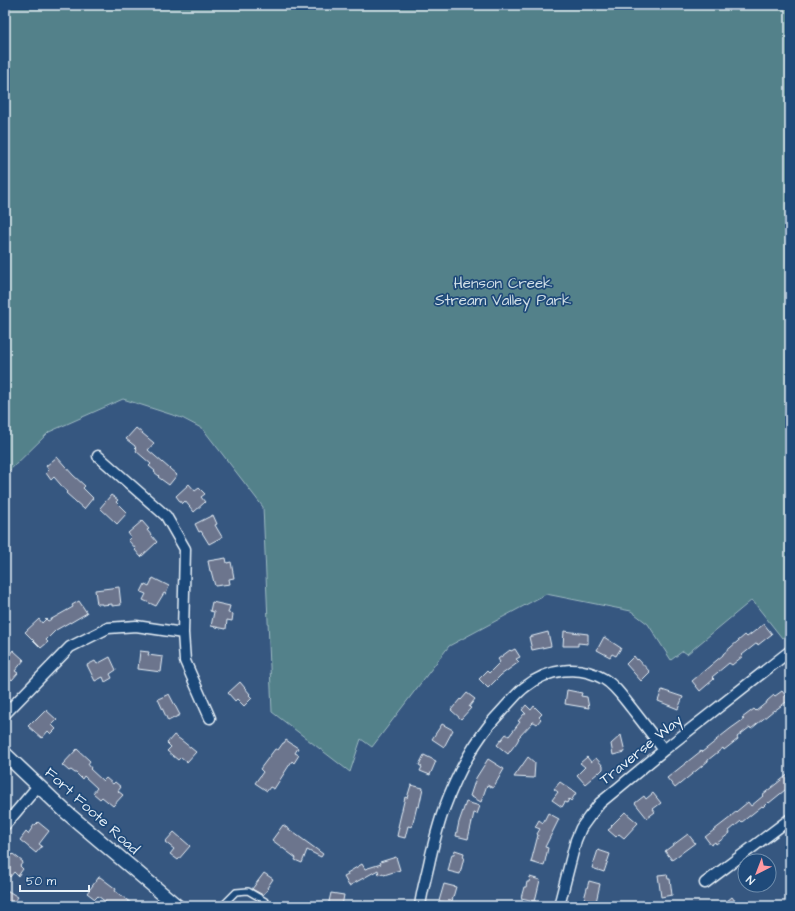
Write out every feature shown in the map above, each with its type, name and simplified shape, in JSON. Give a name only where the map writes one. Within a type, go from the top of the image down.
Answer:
[{"type":"street","points":[[98,456],[166,516],[185,549],[183,634],[185,660],[210,718]]},
{"type":"street","points":[[5,714],[70,647],[108,628],[136,626],[183,634]]},
{"type":"street","name":"Traverse Way","points":[[558,906],[576,840],[581,828],[600,803],[664,750],[790,651]]},
{"type":"street","points":[[420,906],[444,811],[459,773],[477,742],[490,724],[517,695],[533,681],[547,674],[561,670],[588,672],[604,679],[623,697],[664,750]]},
{"type":"street","name":"Fort Foote Road","points":[[5,754],[66,812],[176,906]]},
{"type":"street","points":[[5,825],[38,786]]},
{"type":"street","points":[[705,883],[790,819]]},
{"type":"lane","points":[[222,906],[236,892],[248,891],[265,901],[268,906]]},
{"type":"green space","name":"Henson Creek Stream Valley Park","points":[[5,5],[790,5],[790,632],[782,638],[752,600],[687,654],[683,651],[671,660],[648,624],[631,611],[546,594],[449,646],[372,747],[361,739],[350,772],[272,712],[263,507],[203,429],[182,418],[123,399],[49,432],[5,475]]},
{"type":"building","points":[[136,428],[154,443],[148,450],[177,475],[169,485],[158,477],[159,476],[154,472],[155,471],[149,466],[151,464],[136,451],[137,449],[135,446],[126,439]]},
{"type":"building","points":[[57,457],[85,486],[83,488],[93,498],[84,509],[66,493],[67,492],[54,477],[51,480],[46,473],[49,470],[46,466]]},
{"type":"building","points":[[189,484],[195,491],[199,488],[205,494],[201,497],[205,502],[194,512],[185,501],[182,504],[176,496]]},
{"type":"building","points":[[111,495],[118,500],[116,502],[127,513],[117,524],[100,508]]},
{"type":"building","points":[[213,515],[217,524],[215,525],[222,537],[209,544],[201,531],[199,532],[195,524]]},
{"type":"building","points":[[142,521],[157,542],[141,557],[128,540],[131,537],[128,533]]},
{"type":"building","points":[[226,558],[227,563],[231,562],[234,578],[229,579],[230,584],[215,586],[208,561]]},
{"type":"building","points":[[153,578],[169,586],[166,594],[164,593],[156,606],[143,600],[146,594],[141,592],[145,584],[149,586]]},
{"type":"building","points":[[119,587],[121,605],[112,606],[112,604],[97,604],[95,590]]},
{"type":"building","points":[[79,601],[87,613],[56,630],[46,640],[48,642],[41,648],[25,632],[39,619],[42,623],[46,619],[48,621],[73,607],[72,605]]},
{"type":"building","points":[[212,602],[230,606],[228,613],[233,614],[232,621],[227,620],[226,629],[211,626],[214,612],[210,611]]},
{"type":"building","points":[[764,624],[772,634],[758,645],[757,643],[732,665],[729,663],[712,677],[714,679],[700,691],[692,681],[745,635],[747,637]]},
{"type":"building","points":[[564,631],[588,634],[588,644],[578,643],[578,646],[563,646]]},
{"type":"building","points":[[548,632],[551,646],[532,650],[529,637]]},
{"type":"building","points":[[604,637],[621,648],[616,656],[612,654],[610,657],[597,650]]},
{"type":"building","points":[[515,649],[520,657],[516,659],[519,662],[501,675],[488,688],[479,679],[487,671],[489,673],[500,662],[498,659],[510,650]]},
{"type":"building","points":[[13,650],[24,660],[15,671],[18,673],[12,680],[5,674],[5,660]]},
{"type":"building","points":[[140,651],[149,652],[148,655],[163,657],[161,672],[138,669]]},
{"type":"building","points":[[634,656],[650,672],[641,681],[626,664]]},
{"type":"building","points":[[110,657],[116,670],[110,674],[112,678],[105,682],[103,677],[95,681],[87,665],[95,661],[97,664]]},
{"type":"building","points":[[240,682],[252,698],[244,706],[237,699],[235,701],[228,693]]},
{"type":"building","points":[[567,690],[582,693],[581,696],[587,697],[589,708],[565,704]]},
{"type":"building","points":[[662,690],[683,697],[678,709],[658,701]]},
{"type":"building","points":[[782,691],[789,700],[751,729],[750,727],[737,737],[738,739],[724,750],[723,748],[675,788],[667,778],[744,719],[742,718],[754,709],[756,711],[774,695],[775,696]]},
{"type":"building","points":[[467,693],[475,699],[469,707],[471,708],[461,719],[451,710]]},
{"type":"building","points":[[169,694],[180,715],[168,721],[158,699]]},
{"type":"building","points":[[526,705],[531,710],[534,706],[542,714],[539,717],[541,719],[537,724],[533,722],[518,738],[517,742],[508,754],[497,745],[506,734],[509,736],[520,722],[518,721],[524,714],[526,714],[522,710]]},
{"type":"building","points":[[46,710],[57,720],[52,725],[56,729],[51,734],[48,731],[42,738],[28,726]]},
{"type":"building","points":[[442,724],[453,730],[444,747],[432,739]]},
{"type":"building","points":[[174,735],[196,752],[187,762],[181,757],[178,760],[167,751],[171,747],[167,743]]},
{"type":"building","points":[[621,735],[625,752],[613,755],[611,744]]},
{"type":"building","points":[[286,740],[298,748],[295,753],[299,755],[294,763],[292,761],[274,789],[270,787],[267,791],[255,783],[263,772],[260,769],[275,749],[278,750]]},
{"type":"building","points":[[77,749],[90,761],[88,764],[91,768],[90,769],[103,781],[106,778],[113,784],[115,782],[121,787],[118,791],[123,795],[113,806],[102,797],[100,799],[93,793],[97,788],[84,776],[82,779],[76,773],[71,770],[69,771],[62,765]]},
{"type":"building","points":[[424,755],[436,761],[430,775],[420,771],[422,767],[419,765]]},
{"type":"building","points":[[528,757],[535,763],[534,778],[514,777]]},
{"type":"building","points":[[587,757],[591,762],[596,758],[603,766],[603,769],[585,784],[577,775],[585,767],[580,763]]},
{"type":"building","points":[[488,759],[504,769],[493,788],[487,785],[481,802],[470,796],[476,778]]},
{"type":"building","points":[[790,773],[790,786],[769,803],[768,802],[763,807],[762,806],[742,822],[741,821],[729,831],[730,833],[716,844],[715,842],[711,845],[705,837],[748,802],[751,806],[763,796],[762,795]]},
{"type":"building","points":[[560,782],[576,793],[571,801],[569,799],[562,807],[552,800],[558,792],[554,789]]},
{"type":"building","points":[[411,785],[423,788],[419,807],[417,806],[412,827],[408,826],[405,838],[397,836],[398,827],[405,797],[407,798]]},
{"type":"building","points":[[653,793],[661,803],[653,809],[655,812],[647,818],[635,803],[644,796],[646,799]]},
{"type":"building","points":[[466,802],[480,806],[477,814],[474,813],[468,839],[456,836]]},
{"type":"building","points":[[625,812],[638,823],[624,838],[619,834],[616,837],[608,830]]},
{"type":"building","points":[[548,813],[559,819],[545,847],[548,848],[544,866],[531,862],[537,834],[540,829],[535,827],[539,820],[543,823]]},
{"type":"building","points":[[38,822],[49,831],[39,844],[42,846],[36,853],[20,840],[26,832],[28,834]]},
{"type":"building","points":[[283,825],[323,854],[321,857],[307,850],[302,863],[295,860],[296,858],[272,840]]},
{"type":"building","points":[[174,832],[190,846],[178,860],[170,854],[174,849],[165,842]]},
{"type":"building","points":[[688,834],[695,843],[672,860],[665,851]]},
{"type":"building","points":[[455,850],[464,853],[460,874],[448,871],[452,854],[454,854]]},
{"type":"building","points":[[598,850],[610,854],[604,872],[592,868]]},
{"type":"building","points":[[13,854],[23,862],[20,866],[23,869],[18,876],[14,872],[10,877],[5,873],[5,862]]},
{"type":"building","points":[[396,857],[400,870],[379,875],[378,870],[349,886],[344,877],[348,875],[347,873],[362,864],[365,869]]},
{"type":"building","points":[[264,873],[273,879],[263,895],[252,889]]},
{"type":"building","points":[[667,874],[668,879],[670,879],[672,895],[661,897],[658,875]]},
{"type":"building","points":[[99,877],[116,889],[115,891],[135,906],[111,906],[98,896],[95,899],[87,893]]},
{"type":"building","points":[[530,877],[540,880],[535,901],[521,898],[524,887],[526,887],[527,882],[529,882]]},
{"type":"building","points":[[589,881],[600,884],[596,902],[584,899]]},
{"type":"building","points":[[444,884],[456,887],[451,904],[439,901]]},
{"type":"building","points":[[5,889],[18,897],[12,906],[5,906]]},
{"type":"building","points":[[331,893],[344,895],[342,906],[328,906]]},
{"type":"building","points":[[732,897],[739,906],[721,906]]}]
